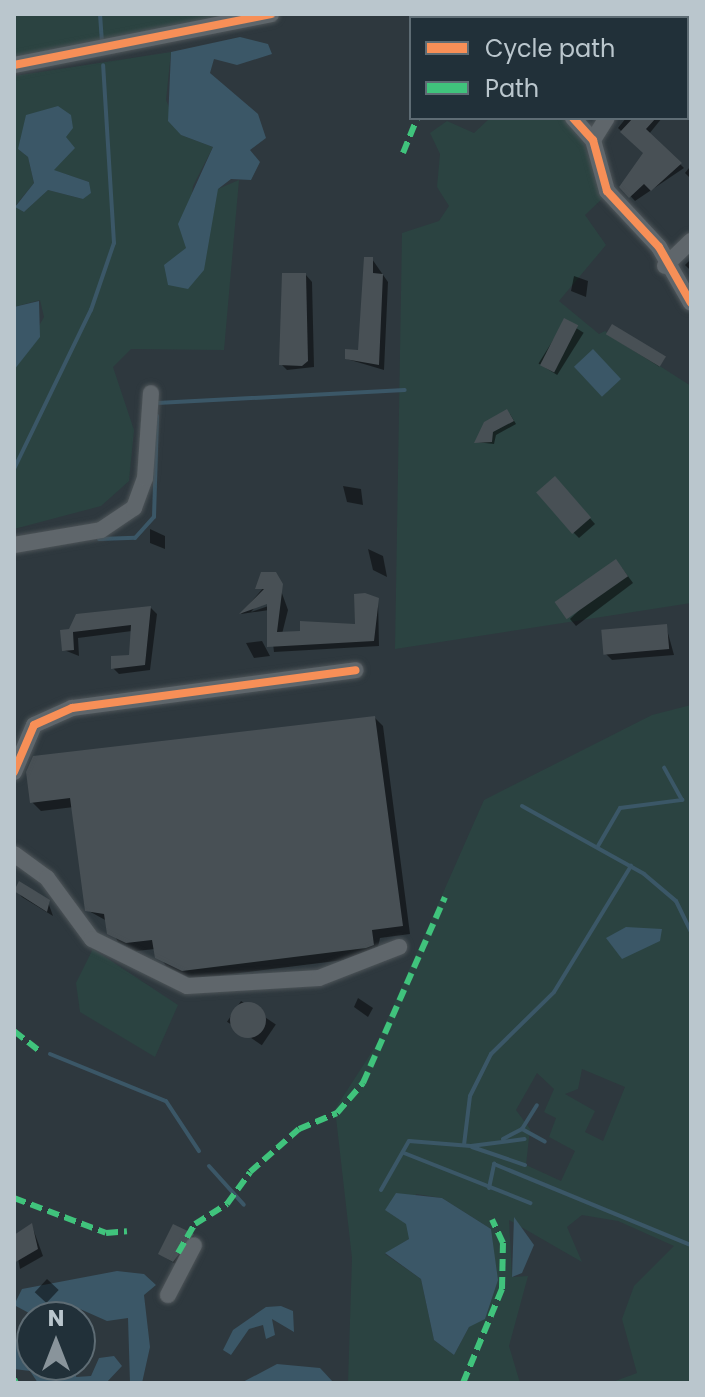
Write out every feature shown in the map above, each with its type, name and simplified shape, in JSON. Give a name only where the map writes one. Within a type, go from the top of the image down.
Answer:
[{"type":"street","points":[[14,65],[271,14]]},
{"type":"street","points":[[575,120],[593,140],[607,191],[659,247],[665,266],[691,303]]},
{"type":"street","points":[[593,140],[606,120]]},
{"type":"street","points":[[665,266],[691,241]]},
{"type":"street","points":[[14,545],[101,530],[134,508],[145,478],[151,393]]},
{"type":"street","points":[[14,772],[34,725],[72,708],[355,670]]},
{"type":"street","points":[[14,854],[47,878],[92,939],[187,986],[319,978],[399,947]]},
{"type":"street","points":[[168,1295],[194,1245]]},
{"type":"green space","points":[[14,14],[238,14],[14,60]]},
{"type":"green space","points":[[171,52],[166,100],[181,135],[213,147],[193,186],[186,248],[168,285],[218,189],[239,180],[224,350],[131,349],[113,367],[134,430],[129,481],[101,506],[14,529],[14,370],[44,317],[40,300],[14,307],[14,76]],"holes":[[[58,106],[65,137],[53,170],[89,182],[83,199],[48,190],[24,212],[15,206],[34,183],[28,157],[18,149]]]},
{"type":"green space","points":[[488,120],[566,120],[583,142],[604,197],[585,215],[606,245],[559,301],[599,334],[605,331],[691,386],[691,603],[395,649],[402,233],[439,221],[449,206],[437,187],[440,154],[430,133],[447,121],[474,133]]},
{"type":"green space","points":[[691,705],[691,1383],[610,1383],[637,1373],[622,1319],[634,1286],[674,1246],[618,1221],[582,1215],[567,1227],[582,1262],[509,1220],[512,1277],[528,1276],[509,1346],[520,1383],[348,1383],[352,1258],[335,1109],[375,1047],[484,800],[652,715]],"holes":[[[582,1069],[625,1087],[603,1141],[585,1132],[595,1111],[565,1094],[578,1089]],[[537,1073],[554,1089],[544,1112],[556,1118],[549,1137],[575,1151],[561,1181],[526,1165],[530,1129],[516,1110]],[[416,1194],[442,1198],[491,1229],[469,1327],[454,1355],[434,1340],[421,1279],[385,1254],[409,1239]]]},
{"type":"green space","points":[[93,949],[178,1005],[155,1057],[80,1012],[76,983]]},
{"type":"water","points":[[240,37],[268,44],[272,54],[237,65],[214,59],[210,73],[258,114],[266,138],[250,150],[260,162],[251,180],[231,179],[218,189],[204,270],[188,289],[168,285],[164,265],[186,248],[178,224],[213,147],[181,135],[168,121],[171,52]]},
{"type":"water","points":[[58,106],[71,115],[73,128],[66,137],[75,148],[54,170],[89,182],[91,193],[83,199],[48,190],[24,212],[15,207],[34,183],[28,157],[18,149],[26,115]]},
{"type":"water","points":[[39,301],[40,337],[14,370],[14,307]]},
{"type":"water","points":[[593,349],[621,379],[602,397],[574,367]]},
{"type":"water","points":[[626,927],[662,929],[660,941],[622,959],[606,938]]},
{"type":"water","points":[[396,1193],[442,1198],[491,1229],[498,1280],[485,1319],[469,1327],[454,1355],[434,1340],[421,1279],[385,1253],[409,1239],[406,1224],[385,1210]]},
{"type":"water","points":[[514,1217],[534,1245],[522,1273],[512,1277]]},
{"type":"water","points":[[117,1271],[144,1274],[156,1285],[144,1295],[150,1347],[142,1383],[130,1383],[128,1318],[107,1321],[96,1316],[96,1301],[16,1301],[22,1289]]},
{"type":"water","points":[[281,1306],[293,1311],[294,1332],[272,1319],[275,1335],[266,1339],[263,1325],[249,1329],[231,1355],[223,1350],[233,1330],[266,1307]]},
{"type":"water","points":[[16,1342],[16,1369],[14,1369]]},
{"type":"water","points":[[114,1356],[122,1366],[106,1383],[37,1381],[96,1381],[99,1358]]},
{"type":"water","points":[[277,1364],[320,1368],[334,1383],[241,1383]]},
{"type":"building","points":[[631,120],[654,120],[646,129],[682,163],[651,191],[644,184],[629,198],[619,187],[643,153],[620,132]]},
{"type":"building","points":[[364,257],[373,257],[373,273],[383,274],[379,365],[345,359],[345,349],[358,350]]},
{"type":"building","points":[[282,273],[306,273],[308,361],[302,366],[279,365]]},
{"type":"building","points":[[564,318],[578,325],[554,372],[540,365]]},
{"type":"building","points":[[612,324],[666,356],[660,367],[606,334]]},
{"type":"building","points":[[507,409],[514,421],[493,432],[492,442],[474,443],[484,422]]},
{"type":"building","points":[[555,476],[591,518],[572,534],[536,492]]},
{"type":"building","points":[[616,559],[628,576],[567,619],[555,602]]},
{"type":"building","points":[[261,572],[276,572],[283,584],[277,632],[300,631],[300,621],[355,624],[354,594],[365,593],[379,598],[374,641],[267,647],[267,604],[239,614],[264,589],[255,589]]},
{"type":"building","points":[[151,606],[145,665],[111,669],[111,656],[129,655],[131,625],[73,632],[74,650],[62,651],[60,630],[69,629],[76,614]]},
{"type":"building","points":[[667,624],[669,649],[603,655],[601,630]]},
{"type":"building","points":[[375,716],[403,926],[372,930],[374,945],[366,948],[182,971],[155,958],[152,940],[126,943],[107,934],[104,914],[85,911],[70,798],[30,803],[26,772],[33,756]]},
{"type":"building","points":[[19,881],[50,900],[47,912],[14,891]]},
{"type":"building","points":[[248,1002],[261,1007],[266,1020],[261,1033],[248,1038],[235,1033],[230,1020],[235,1007]]},
{"type":"building","points":[[32,1223],[38,1249],[14,1263],[14,1235]]},
{"type":"building","points":[[173,1224],[194,1234],[173,1262],[158,1254]]},
{"type":"waterway","points":[[100,14],[102,42]]},
{"type":"waterway","points":[[14,469],[91,310],[114,243],[103,65]]},
{"type":"waterway","points":[[157,403],[405,390]]},
{"type":"waterway","points":[[99,539],[135,538],[154,517],[157,416]]},
{"type":"waterway","points":[[598,846],[620,808],[682,800],[664,768]]},
{"type":"waterway","points":[[522,806],[644,874],[676,901],[691,932]]},
{"type":"waterway","points":[[464,1145],[470,1096],[491,1054],[554,992],[631,866]]},
{"type":"waterway","points":[[50,1054],[166,1101],[199,1151]]},
{"type":"waterway","points":[[503,1139],[522,1129],[537,1105]]},
{"type":"waterway","points":[[522,1129],[545,1142]]},
{"type":"waterway","points":[[381,1190],[409,1141],[471,1146],[525,1139]]},
{"type":"waterway","points":[[472,1147],[525,1165]]},
{"type":"waterway","points":[[404,1153],[530,1203]]},
{"type":"waterway","points":[[489,1188],[494,1164],[691,1245]]},
{"type":"waterway","points":[[209,1166],[244,1205]]},
{"type":"marked path","points":[[403,153],[416,120]]},
{"type":"marked path","points":[[178,1253],[195,1224],[227,1204],[250,1172],[299,1129],[337,1113],[363,1083],[445,897]]},
{"type":"marked path","points":[[14,1031],[38,1050]]},
{"type":"marked path","points":[[14,1198],[106,1233],[127,1231]]},
{"type":"marked path","points":[[463,1383],[502,1289],[503,1243],[492,1219]]},
{"type":"marked path","points":[[14,1379],[16,1383]]},
{"type":"cycle path","points":[[14,65],[271,14]]},
{"type":"cycle path","points":[[575,120],[593,140],[607,191],[659,247],[691,303]]},
{"type":"cycle path","points":[[14,772],[34,725],[72,708],[355,670]]}]
